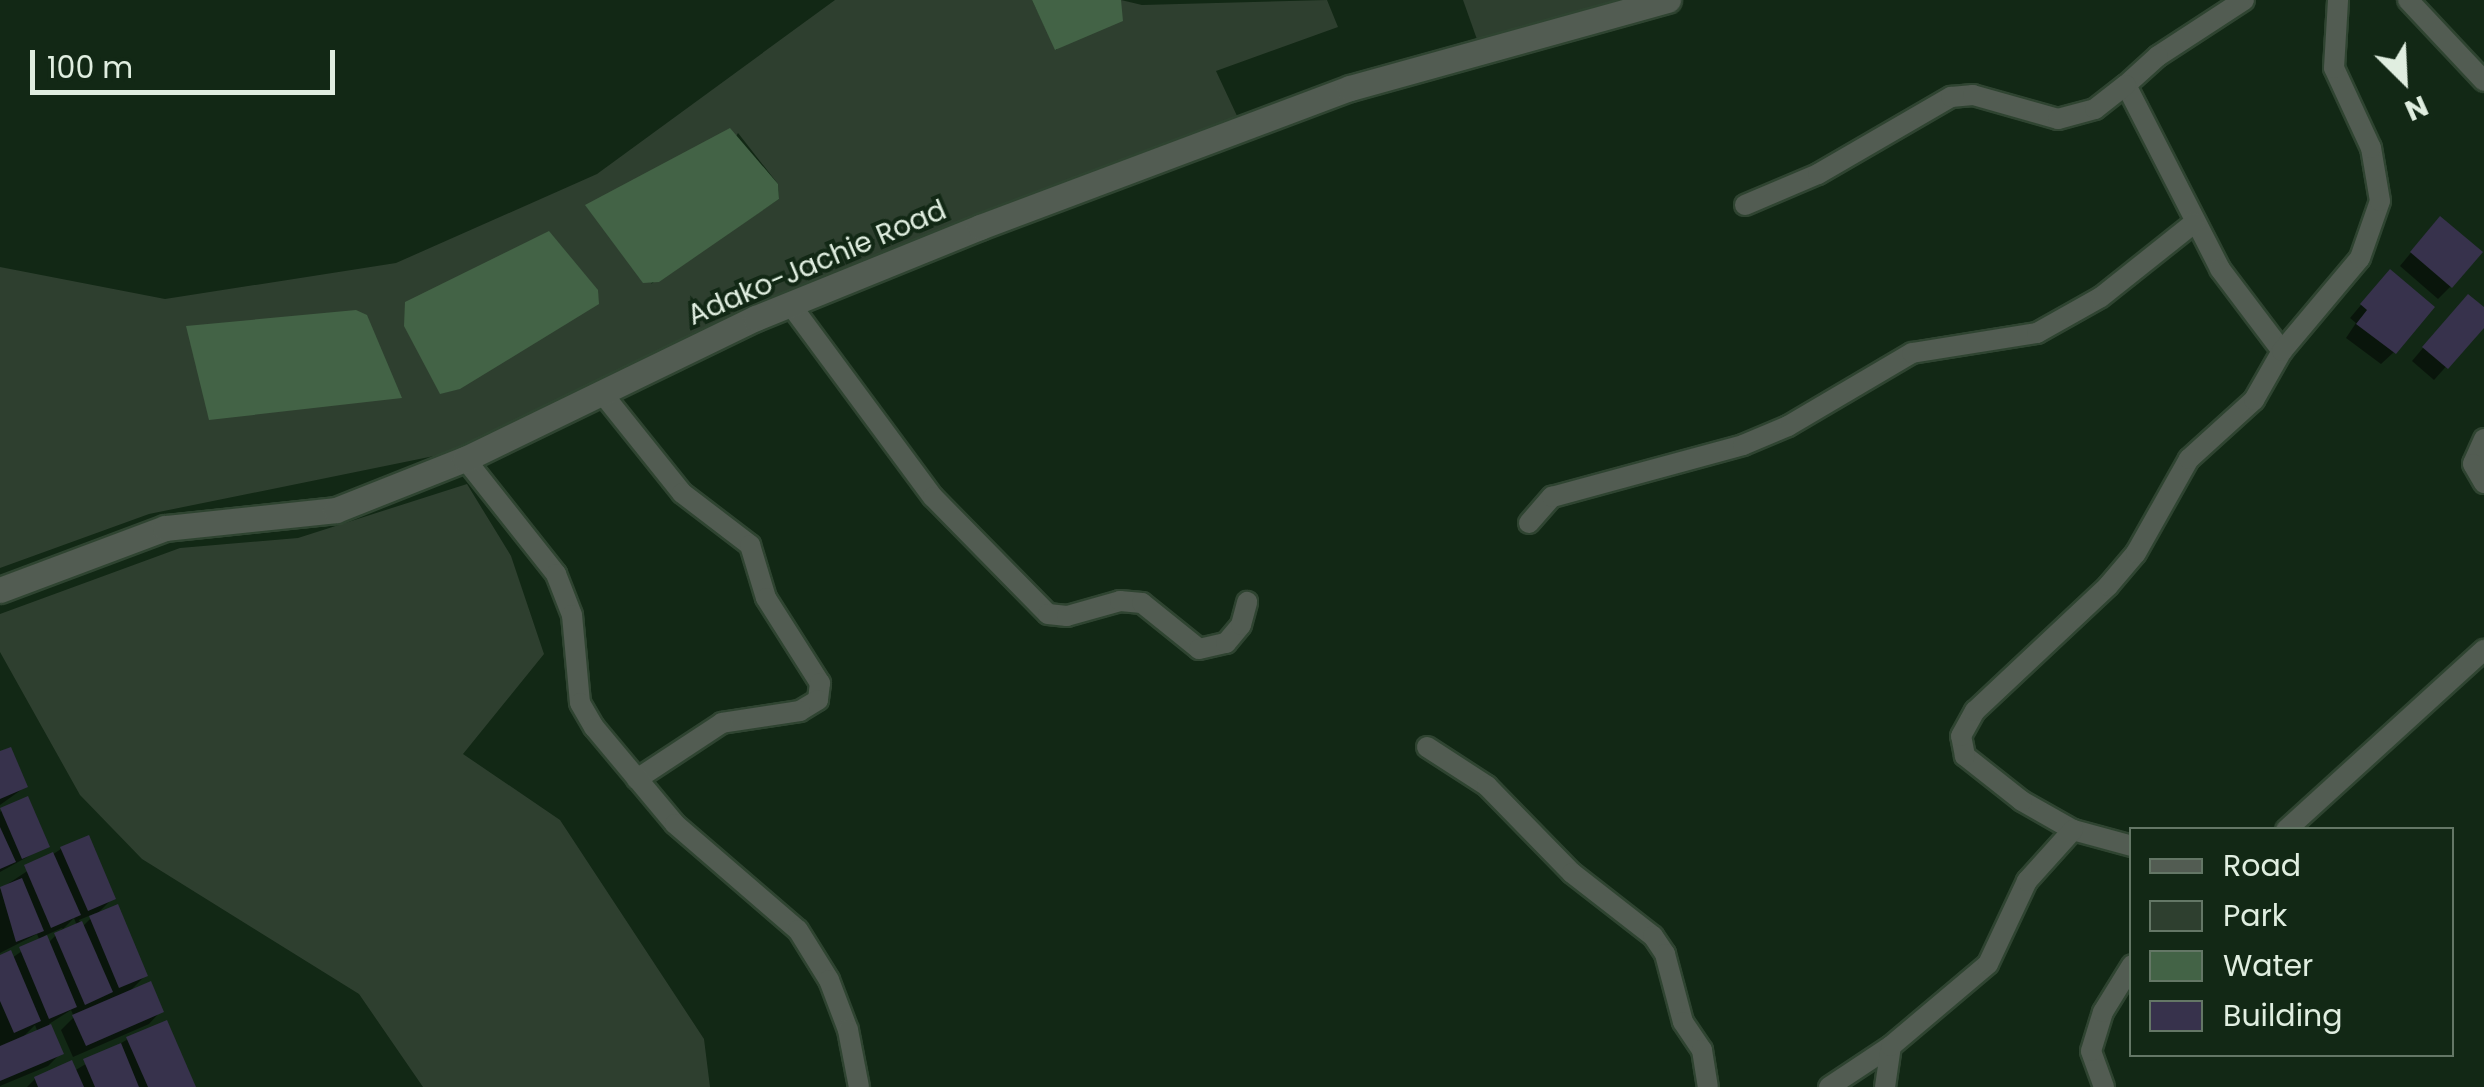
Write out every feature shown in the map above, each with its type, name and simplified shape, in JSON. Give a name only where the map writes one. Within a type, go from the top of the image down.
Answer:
[{"type":"street","name":"Adako-Jachie Road","points":[[0,590],[124,538],[336,510],[465,459],[790,304],[1350,88],[1668,0]]},
{"type":"street","points":[[1745,205],[1818,174],[1951,97],[1973,95],[2058,118],[2095,108],[2158,56],[2244,0]]},
{"type":"street","points":[[2129,845],[2073,830],[1965,756],[1961,736],[1974,711],[2108,586],[2136,553],[2188,459],[2254,400],[2282,351],[2360,258],[2380,201],[2371,148],[2334,68],[2338,0]]},
{"type":"street","points":[[2408,0],[2484,81]]},
{"type":"street","points":[[2126,86],[2194,223],[2282,351]]},
{"type":"street","points":[[1529,524],[1552,497],[1743,445],[1788,426],[1912,353],[2036,333],[2101,297],[2194,223]]},
{"type":"street","points":[[790,304],[933,497],[1048,614],[1142,603],[1199,649],[1226,642],[1241,625],[1247,602]]},
{"type":"street","points":[[602,392],[672,482],[750,544],[766,598],[820,683],[818,700],[800,711],[722,723],[637,779]]},
{"type":"street","points":[[2484,439],[2473,464],[2484,483]]},
{"type":"street","points":[[465,459],[556,574],[572,615],[580,703],[675,824],[798,930],[829,980],[859,1087]]},
{"type":"street","points":[[2289,827],[2484,650]]},
{"type":"street","points":[[1427,747],[1487,786],[1572,874],[1652,936],[1665,954],[1683,1022],[1702,1050],[1708,1087]]},
{"type":"street","points":[[1829,1087],[1892,1046],[1988,964],[2027,881],[2073,830]]},
{"type":"street","points":[[2104,1087],[2091,1051],[2103,1012],[2129,970]]},
{"type":"street","points":[[1885,1087],[1892,1046]]},
{"type":"green space","points":[[835,0],[1032,0],[1056,50],[1121,0],[1142,5],[1327,0],[1338,27],[1216,71],[1238,118],[947,231],[439,455],[149,514],[0,568],[0,267],[165,299],[396,263],[597,174]],"holes":[[[738,133],[778,184],[779,199],[651,284]]]},
{"type":"green space","points":[[1463,0],[1644,0],[1479,45]]},
{"type":"green space","points":[[467,484],[511,556],[544,654],[463,754],[560,820],[704,1039],[710,1087],[423,1087],[359,994],[142,859],[80,795],[0,652],[0,614],[180,548],[298,538]]},
{"type":"water","points":[[1032,0],[1121,0],[1123,21],[1055,50]]},
{"type":"water","points":[[730,128],[778,184],[779,199],[659,282],[643,283],[585,205]]},
{"type":"water","points":[[549,231],[598,290],[599,304],[460,389],[440,394],[404,326],[405,302]]},
{"type":"water","points":[[356,310],[367,315],[402,398],[209,420],[186,326]]},
{"type":"building","points":[[2440,216],[2483,252],[2452,288],[2410,252]]},
{"type":"building","points":[[2390,269],[2435,307],[2396,354],[2356,324],[2367,310],[2360,304]]},
{"type":"building","points":[[2468,294],[2484,307],[2484,328],[2448,369],[2422,347]]},
{"type":"building","points":[[11,747],[28,787],[0,799],[0,751]]},
{"type":"building","points":[[28,796],[50,847],[22,859],[0,808]]},
{"type":"building","points":[[0,827],[16,862],[0,869]]},
{"type":"building","points":[[89,835],[116,899],[88,911],[60,847]]},
{"type":"building","points":[[53,852],[81,915],[51,928],[24,865]]},
{"type":"building","points":[[22,878],[44,931],[16,942],[0,887]]},
{"type":"building","points":[[118,904],[148,976],[119,988],[89,916]]},
{"type":"building","points":[[82,921],[113,992],[85,1005],[54,933]]},
{"type":"building","points":[[47,935],[77,1007],[49,1019],[19,947]]},
{"type":"building","points":[[11,950],[41,1021],[14,1033],[0,1001],[0,955]]},
{"type":"building","points":[[151,981],[164,1012],[86,1046],[72,1015]]},
{"type":"building","points":[[167,1020],[196,1087],[148,1087],[126,1037]]},
{"type":"building","points":[[51,1024],[64,1054],[0,1081],[0,1046]]},
{"type":"building","points":[[121,1043],[139,1087],[95,1087],[83,1059]]},
{"type":"building","points":[[72,1060],[84,1087],[38,1087],[34,1077]]}]
